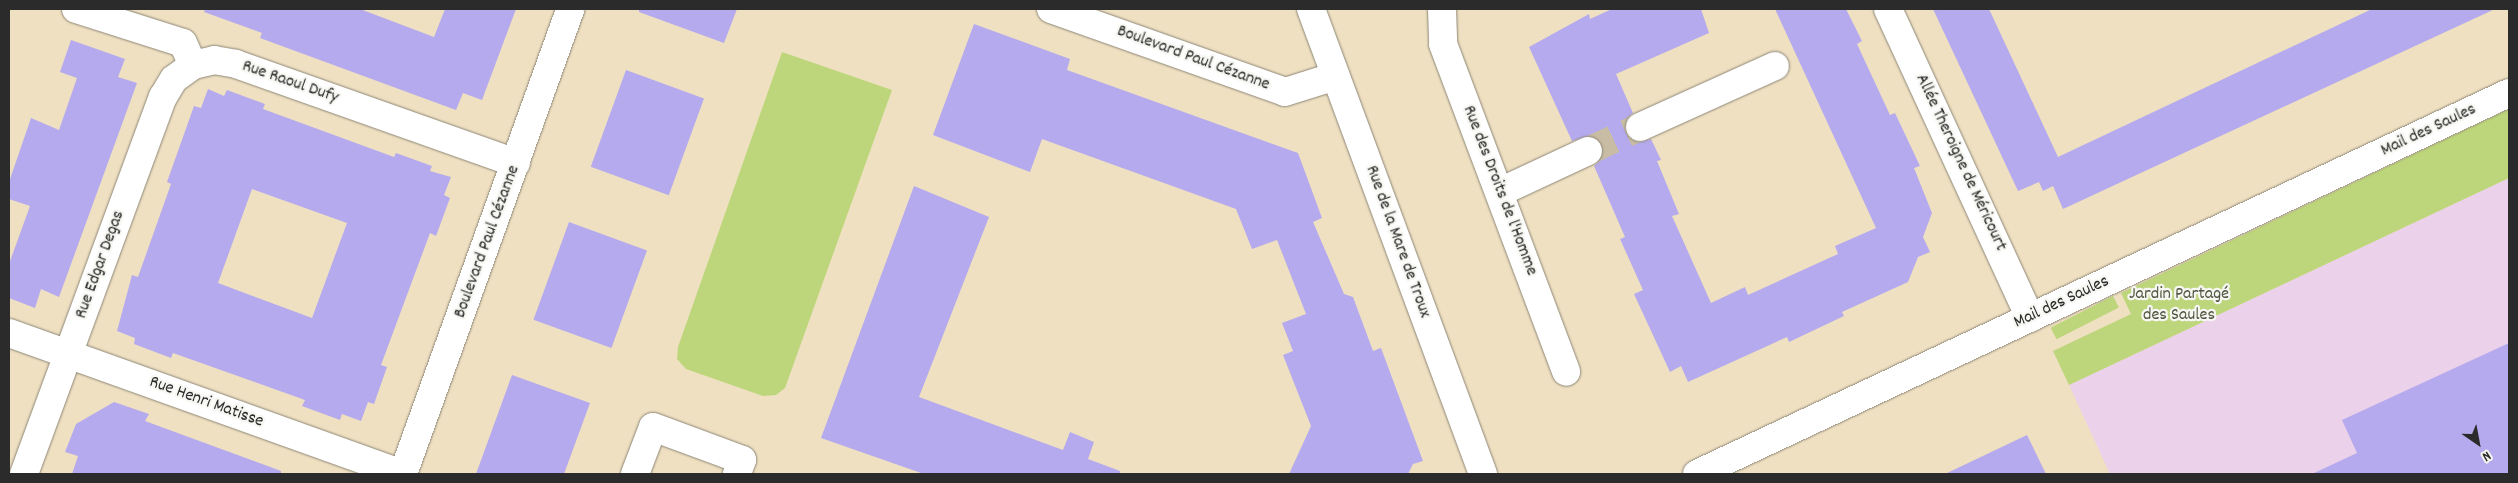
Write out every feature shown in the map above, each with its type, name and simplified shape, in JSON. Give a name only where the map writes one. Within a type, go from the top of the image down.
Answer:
[{"type":"street","points":[[76,9],[183,43],[193,66]]},
{"type":"street","name":"Boulevard Paul Cézanne","points":[[403,474],[570,9]]},
{"type":"street","name":"Boulevard Paul Cézanne","points":[[1050,9],[1285,92],[1336,76]]},
{"type":"street","name":"Rue de la Mare de Troux","points":[[1311,9],[1483,474]]},
{"type":"street","name":"Rue des Droits de l'Homme","points":[[1442,9],[1443,44],[1566,372]]},
{"type":"street","name":"Allée Theroigne de Méricourt","points":[[1888,9],[2030,318]]},
{"type":"street","name":"Rue Raoul Dufy","points":[[193,66],[214,60],[236,64],[516,162]]},
{"type":"street","name":"Rue Edgar Degas","points":[[24,474],[163,97],[174,79],[193,66]]},
{"type":"street","points":[[1640,127],[1775,66]]},
{"type":"street","name":"Mail des Saules","points":[[1697,474],[2509,93]]},
{"type":"street","points":[[1500,192],[1588,151]]},
{"type":"street","name":"Rue Henri Matisse","points":[[9,333],[403,474]]},
{"type":"street","points":[[635,474],[653,427],[742,460],[737,474]]},
{"type":"shaded area","points":[[2509,178],[2509,474],[2110,474],[2069,385]]},
{"type":"green space","points":[[782,52],[892,90],[785,388],[776,395],[763,396],[686,369],[677,359],[678,347]]},
{"type":"green space","name":"Jardin Partagé des Saules","points":[[2509,109],[2509,178],[2069,385],[2053,351],[2131,314],[2121,293]]},
{"type":"green space","points":[[2113,296],[2119,308],[2057,339],[2051,328]]},
{"type":"building","points":[[205,9],[360,9],[434,37],[445,9],[516,9],[482,100],[463,93],[456,110],[260,38],[262,33],[204,12]]},
{"type":"building","points":[[639,9],[737,9],[724,43],[639,12]]},
{"type":"building","points":[[1612,9],[1701,9],[1709,33],[1616,74],[1633,113],[1627,118],[1626,133],[1638,142],[1651,139],[1661,160],[1657,161],[1679,214],[1672,216],[1711,303],[1745,287],[1748,295],[1838,254],[1835,246],[1876,228],[1775,9],[1846,9],[1862,41],[1857,44],[1890,115],[1895,113],[1920,166],[1914,168],[1932,213],[1923,237],[1930,252],[1918,257],[1908,282],[1842,312],[1844,316],[1789,342],[1787,337],[1688,382],[1681,366],[1670,372],[1634,294],[1643,290],[1620,239],[1625,237],[1594,166],[1601,160],[1602,145],[1590,136],[1572,141],[1529,47],[1589,14],[1590,19]]},
{"type":"building","points":[[1933,9],[1989,9],[2058,157],[2372,9],[2495,9],[2063,209],[2053,186],[2043,191],[2039,182],[2018,191]]},
{"type":"building","points":[[974,24],[1070,59],[1067,70],[1298,153],[1322,218],[1313,222],[1344,294],[1353,297],[1373,351],[1381,348],[1423,461],[1413,464],[1408,474],[1289,474],[1311,426],[1283,355],[1293,351],[1282,323],[1306,314],[1277,240],[1252,249],[1236,209],[1042,139],[1030,172],[933,135]]},
{"type":"building","points":[[71,40],[125,59],[118,77],[137,83],[59,297],[41,289],[35,308],[9,298],[9,264],[30,206],[9,199],[9,182],[31,118],[59,130],[77,78],[60,72]]},
{"type":"building","points":[[626,70],[704,98],[669,195],[591,167]]},
{"type":"building","points":[[208,89],[224,96],[227,90],[265,104],[263,109],[394,157],[396,153],[432,166],[430,171],[451,177],[444,195],[450,198],[436,236],[430,233],[381,365],[387,367],[374,404],[368,402],[361,421],[342,414],[340,420],[302,406],[305,400],[173,353],[171,358],[134,344],[135,338],[117,331],[132,275],[138,277],[171,184],[167,182],[194,106],[201,108]],"holes":[[[252,189],[347,223],[312,318],[218,283]]]},
{"type":"building","points":[[914,186],[989,217],[919,397],[1063,450],[1070,432],[1094,442],[1088,459],[1120,471],[1120,474],[924,474],[821,438]]},
{"type":"building","points":[[569,222],[647,250],[611,348],[533,320]]},
{"type":"building","points":[[2509,343],[2509,474],[2312,474],[2357,453],[2342,420]]},
{"type":"building","points":[[512,375],[590,403],[564,474],[476,474]]},
{"type":"building","points":[[114,402],[149,414],[145,421],[281,471],[281,474],[72,474],[78,456],[65,452],[76,424]]},
{"type":"building","points":[[2027,435],[2046,474],[1945,474]]},
{"type":"tunnel","points":[[1588,151],[1640,127]]}]
